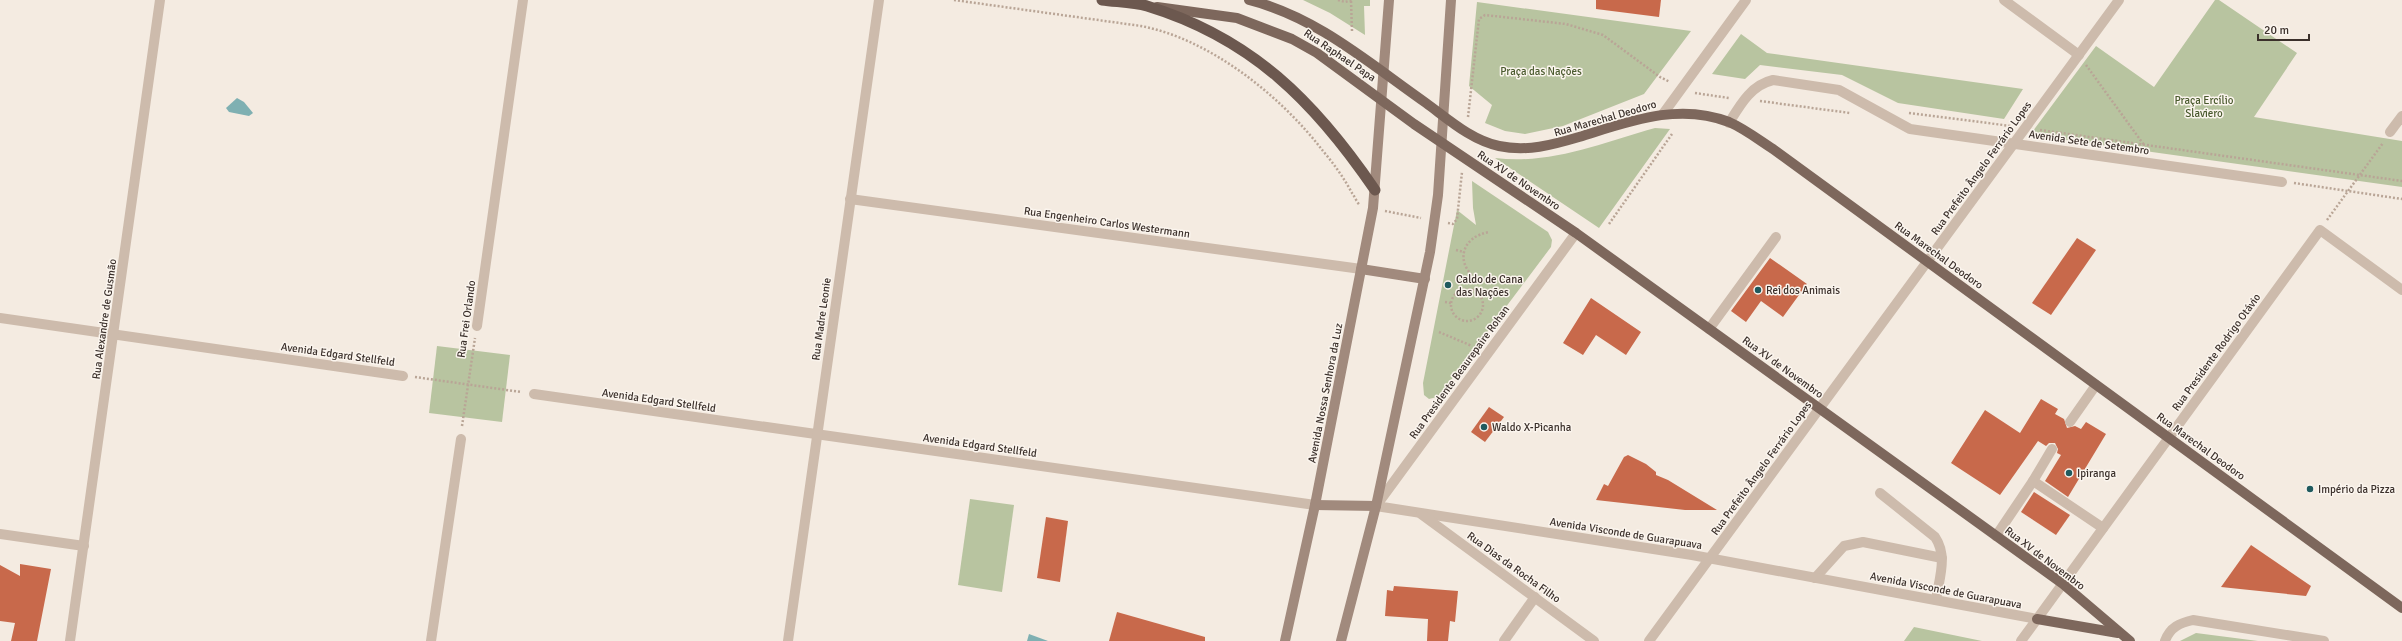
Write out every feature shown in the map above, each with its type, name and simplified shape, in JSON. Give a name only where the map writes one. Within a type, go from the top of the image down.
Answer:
[{"type":"highway","name":"Rua Raphael Papa","points":[[1102,0],[1145,6]]},
{"type":"highway","points":[[1145,6],[1205,29],[1240,48],[1269,68],[1300,95],[1326,124],[1375,190]]},
{"type":"main road","name":"Rua Raphael Papa","points":[[1249,0],[1280,10],[1322,30],[1416,96]]},
{"type":"main road","name":"Avenida Nossa Senhora da Luz","points":[[1285,641],[1315,505],[1375,190],[1389,0]]},
{"type":"main road","points":[[1341,641],[1376,506],[1425,279],[1438,195],[1451,0]]},
{"type":"main road","name":"Rua Raphael Papa","points":[[1145,6],[1237,18],[1292,39],[1317,53],[1414,124]]},
{"type":"main road","name":"Rua Marechal Deodoro","points":[[1416,96],[1464,130],[1482,140],[1518,149],[1552,145],[1663,114],[1705,116],[1729,122],[1773,149],[2402,608]]},
{"type":"main road","name":"Rua XV de Novembro","points":[[1414,124],[1576,233],[2064,584],[2130,641]]},
{"type":"main road","points":[[1361,269],[1425,279]]},
{"type":"main road","points":[[1315,505],[1376,506]]},
{"type":"main road","points":[[2037,619],[2119,633]]},
{"type":"street","name":"Rua Alexandre de Gusmão","points":[[70,641],[160,0]]},
{"type":"street","name":"Rua Frei Orlando","points":[[477,326],[523,0]]},
{"type":"street","name":"Rua Madre Leonie","points":[[788,641],[879,0]]},
{"type":"street","points":[[1663,114],[1746,0]]},
{"type":"street","points":[[2004,0],[2079,55]]},
{"type":"street","name":"Rua Prefeito Ângelo Ferrário Lopes","points":[[1649,641],[2119,0]]},
{"type":"street","name":"Avenida Sete de Setembro","points":[[1729,122],[1747,96],[1764,82],[1773,80],[1839,90],[1910,130],[2014,143],[2282,182]]},
{"type":"street","points":[[2390,132],[2402,116]]},
{"type":"street","name":"Rua Engenheiro Carlos Westermann","points":[[850,199],[1361,269]]},
{"type":"street","points":[[2320,230],[2402,290]]},
{"type":"street","name":"Rua Presidente Rodrigo Otávio","points":[[2021,641],[2064,584],[2103,528],[2320,230]]},
{"type":"street","name":"Rua Presidente Beaurepaire Rohan","points":[[1376,506],[1576,233]]},
{"type":"street","points":[[1709,329],[1776,237]]},
{"type":"street","name":"Avenida Edgard Stellfeld","points":[[0,318],[403,376]]},
{"type":"street","points":[[2070,422],[2096,385]]},
{"type":"street","name":"Avenida Edgard Stellfeld","points":[[534,394],[1315,505]]},
{"type":"street","points":[[431,641],[461,439]]},
{"type":"street","points":[[1996,536],[2033,481],[2052,449]]},
{"type":"street","points":[[2033,481],[2103,528]]},
{"type":"street","points":[[1880,493],[1935,537],[1941,545],[1942,558],[1936,600]]},
{"type":"street","name":"Avenida Visconde de Guarapuava","points":[[1376,506],[1710,558],[2037,619]]},
{"type":"street","name":"Rua Dias da Rocha Filho","points":[[1420,513],[1594,641]]},
{"type":"street","points":[[0,534],[84,546]]},
{"type":"street","points":[[1816,578],[1844,546],[1863,542],[1942,558]]},
{"type":"street","points":[[1504,641],[1535,597]]},
{"type":"street","points":[[2165,641],[2171,630],[2179,623],[2193,620],[2324,641]]},
{"type":"path","points":[[954,0],[1141,26],[1163,30],[1188,39],[1243,74],[1297,121],[1344,178],[1359,205]]},
{"type":"path","points":[[1338,0],[1352,0],[1352,31]]},
{"type":"path","points":[[1471,88],[1479,19],[1485,14],[1566,24],[1603,34],[1660,77]]},
{"type":"path","points":[[2079,55],[2144,145],[2155,164]]},
{"type":"path","points":[[1697,94],[1737,98]]},
{"type":"path","points":[[1754,101],[1853,113]]},
{"type":"path","points":[[1907,112],[2007,125]]},
{"type":"path","points":[[2040,130],[2402,180]]},
{"type":"path","points":[[2320,230],[2390,132]]},
{"type":"path","points":[[1609,224],[1672,134]]},
{"type":"path","points":[[2282,182],[2402,199]]},
{"type":"path","points":[[1391,212],[1424,218]]},
{"type":"path","points":[[1453,224],[1457,219],[1458,212]]},
{"type":"path","points":[[1478,280],[1466,268],[1464,252],[1474,237],[1490,232]]},
{"type":"path","points":[[1456,250],[1464,252]]},
{"type":"path","points":[[1469,289],[1479,293],[1483,302],[1483,307],[1474,320],[1462,320],[1454,314],[1451,303],[1460,290],[1469,289]]},
{"type":"path","points":[[1445,302],[1451,303]]},
{"type":"path","name":"Rua Frei Orlando","points":[[461,439],[477,326]]},
{"type":"path","points":[[1439,332],[1472,346]]},
{"type":"path","name":"Avenida Edgard Stellfeld","points":[[403,376],[534,394]]},
{"type":"green space","points":[[1303,0],[1370,0],[1370,6],[1364,6],[1365,35],[1330,13]]},
{"type":"green space","name":"Praça Ercílio Slaviero","points":[[2215,0],[2219,0],[2297,53],[2254,117],[2402,141],[2402,187],[2030,135],[2096,46],[2154,87]]},
{"type":"green space","name":"Praça das Nações","points":[[1477,2],[1691,31],[1644,94],[1563,126],[1525,134],[1505,131],[1485,123],[1492,105],[1469,86]]},
{"type":"green space","points":[[1741,34],[1767,53],[2023,89],[2004,119],[1898,103],[1842,75],[1760,65],[1745,79],[1712,74]]},
{"type":"green space","points":[[1655,128],[1670,129],[1599,228],[1495,158],[1515,159],[1556,156],[1596,146]]},
{"type":"green space","points":[[1472,181],[1548,232],[1552,240],[1551,247],[1445,388],[1437,397],[1429,399],[1424,395],[1423,383],[1457,210],[1476,225],[1473,208]]},
{"type":"green space","points":[[437,346],[510,355],[502,422],[429,413]]},
{"type":"green space","points":[[970,499],[1014,505],[1002,592],[958,585]]},
{"type":"green space","points":[[1914,627],[1982,641],[1904,641]]},
{"type":"green space","points":[[2196,633],[2258,641],[2180,641]]},
{"type":"water","points":[[237,98],[244,102],[253,113],[249,116],[229,112],[226,108]]},
{"type":"water","points":[[1029,634],[1048,641],[1027,641]]},
{"type":"building","points":[[1596,0],[1661,0],[1659,17],[1596,9]]},
{"type":"building","points":[[2077,238],[2096,250],[2051,315],[2032,303]]},
{"type":"building","points":[[1770,258],[1807,284],[1783,317],[1761,301],[1746,322],[1731,311]]},
{"type":"building","points":[[1591,298],[1641,332],[1626,355],[1596,335],[1583,355],[1563,343]]},
{"type":"building","points":[[2041,399],[2058,409],[2055,414],[2064,419],[2067,428],[2075,426],[2081,429],[2086,422],[2106,434],[2068,497],[2045,481],[2061,455],[2057,453],[2058,449],[2055,443],[2049,443],[2046,446],[2038,441],[2000,495],[1951,463],[1985,410],[2020,433]]},
{"type":"building","points":[[1489,407],[1504,417],[1485,442],[1471,432]]},
{"type":"building","points":[[1628,455],[1646,464],[1656,472],[1656,475],[1668,480],[1717,510],[1685,510],[1596,500],[1604,484],[1608,486],[1624,457]]},
{"type":"building","points":[[2034,492],[2070,515],[2056,535],[2021,512]]},
{"type":"building","points":[[1046,517],[1068,521],[1060,582],[1037,578]]},
{"type":"building","points":[[2251,545],[2311,586],[2306,596],[2221,587]]},
{"type":"building","points":[[20,564],[51,569],[37,641],[11,641],[15,623],[0,621],[0,565],[20,576]]},
{"type":"building","points":[[1394,586],[1458,591],[1455,622],[1450,621],[1448,641],[1427,641],[1428,619],[1385,616],[1387,590],[1393,591]]},
{"type":"building","points":[[1117,612],[1205,637],[1205,641],[1109,641]]},
{"type":"place","name":"Caldo de Cana das Nações","points":[[1448,285]]},
{"type":"place","name":"Rei dos Animais","points":[[1758,290]]},
{"type":"place","name":"Waldo X-Picanha","points":[[1484,427]]},
{"type":"place","name":"Ipiranga","points":[[2069,473]]},
{"type":"place","name":"Império da Pizza","points":[[2310,489]]}]
